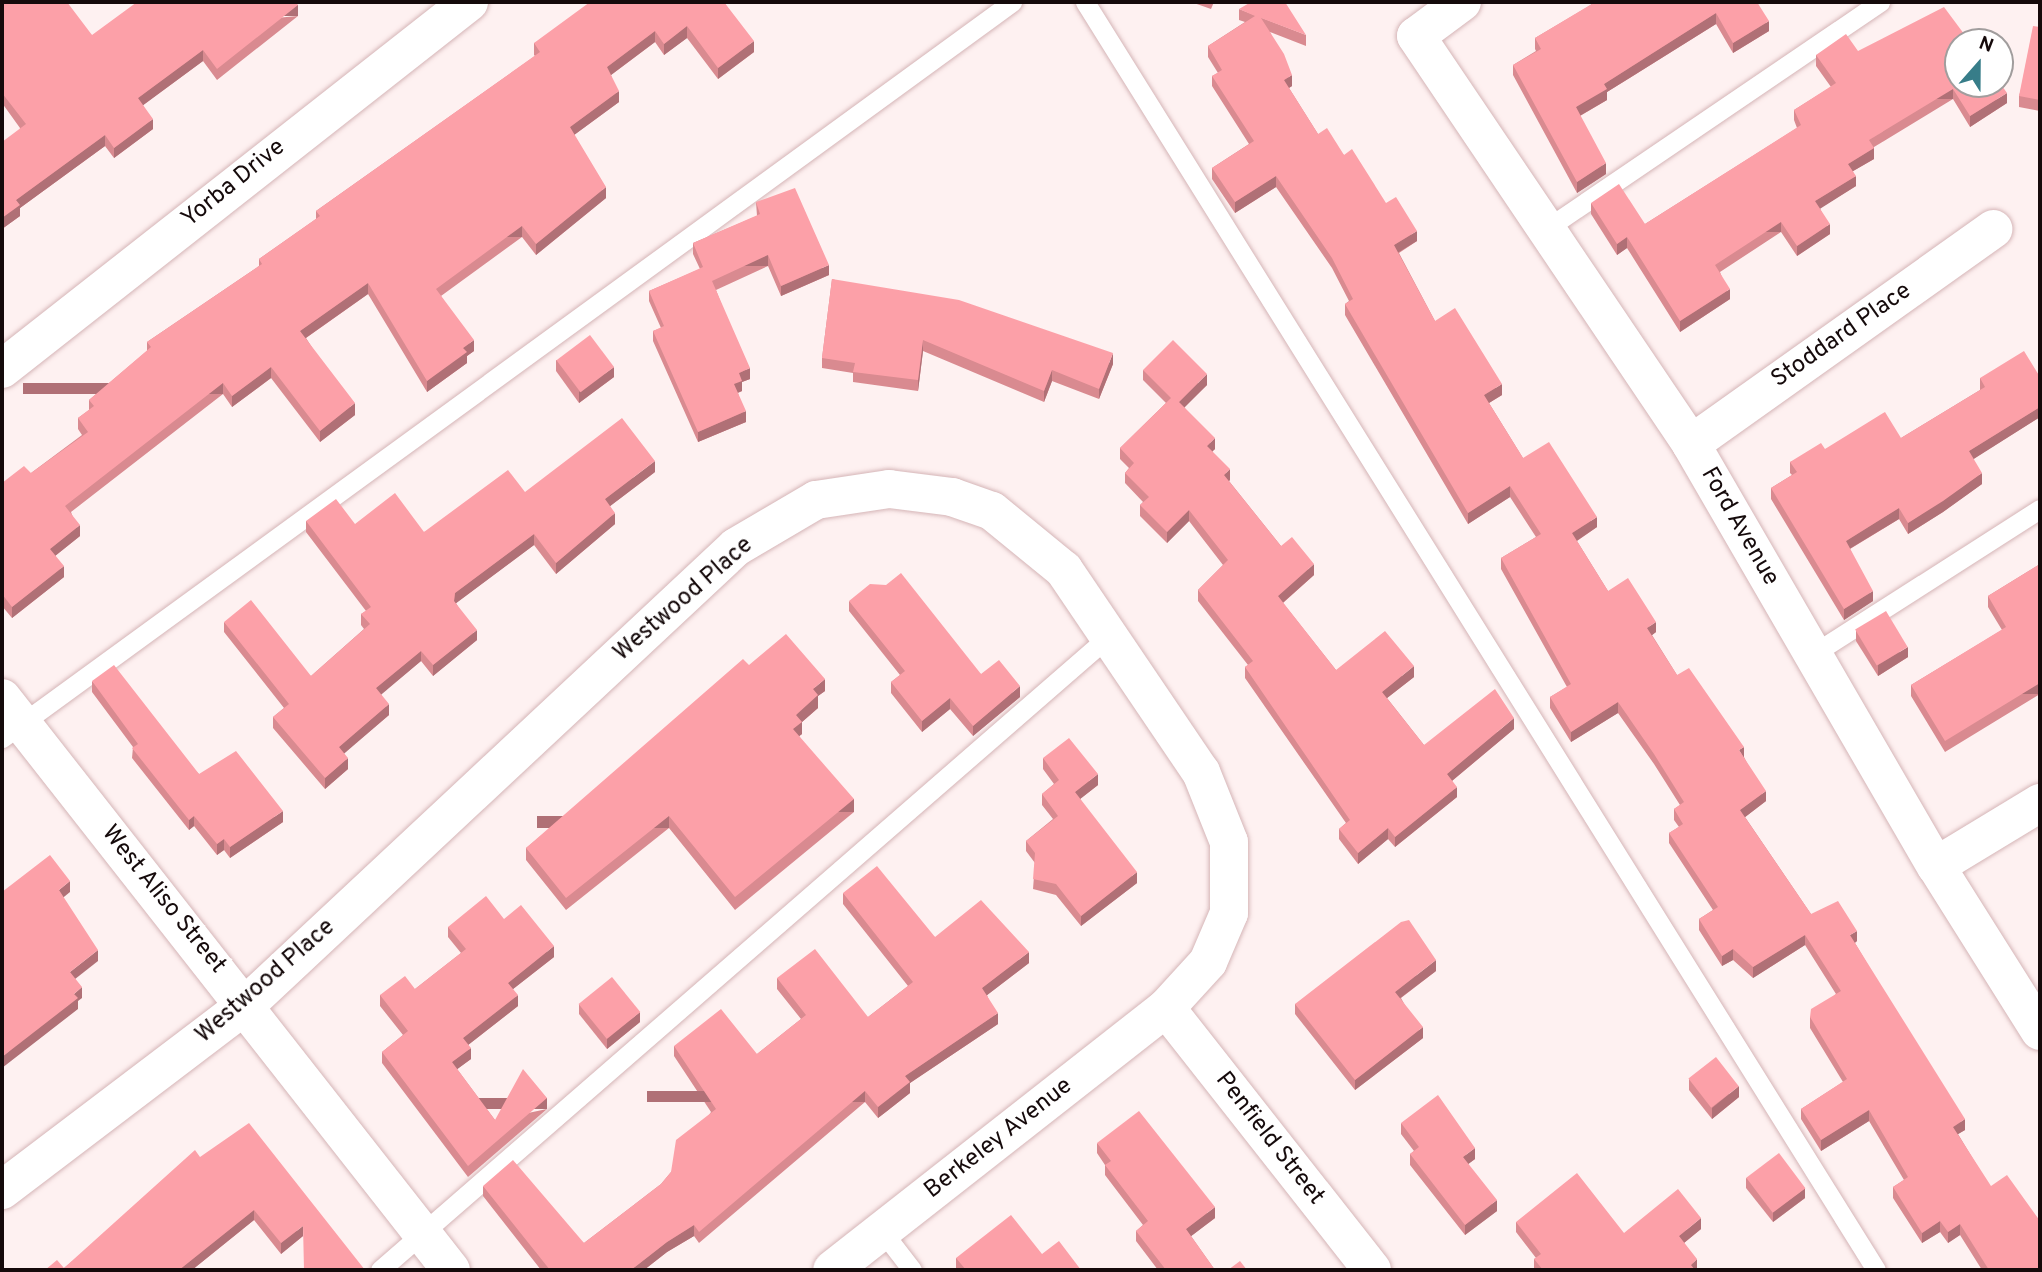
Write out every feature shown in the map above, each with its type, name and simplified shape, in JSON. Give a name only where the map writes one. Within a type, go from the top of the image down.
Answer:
[{"type":"street","name":"Yorba Drive","points":[[2,369],[469,2]]},
{"type":"street","name":"Ford Avenue","points":[[1462,2],[1416,36],[1691,443],[1936,866],[2040,1031]]},
{"type":"street","name":"Stoddard Place","points":[[1691,443],[1993,229]]},
{"type":"street","name":"Westwood Place","points":[[2,1190],[247,1004],[736,547],[817,500],[889,489],[952,497],[992,512],[1064,570],[1201,772],[1229,842],[1229,913],[1208,962],[1166,1008]]},
{"type":"street","name":"West Aliso Street","points":[[8,720],[247,1004],[451,1270]]},
{"type":"street","points":[[1936,866],[2040,803]]},
{"type":"street","name":"Berkeley Avenue","points":[[832,1270],[1166,1008]]},
{"type":"street","name":"Penfield Street","points":[[1166,1008],[1372,1270]]},
{"type":"lane","points":[[8,720],[1012,2]]},
{"type":"lane","points":[[1085,2],[1876,1270]]},
{"type":"lane","points":[[1546,229],[1881,2]]},
{"type":"lane","points":[[1813,654],[2040,509]]},
{"type":"lane","points":[[380,1270],[425,1237],[1109,636]]},
{"type":"lane","points":[[882,1231],[912,1270]]},
{"type":"building","points":[[2,2],[67,2],[92,35],[137,2],[296,2],[298,5],[217,69],[203,50],[138,98],[153,119],[114,148],[105,135],[16,200],[20,205],[2,218],[2,142],[26,124],[2,93]]},
{"type":"building","points":[[590,2],[724,2],[754,41],[718,68],[687,26],[664,44],[655,31],[607,67],[619,91],[570,127],[606,187],[536,244],[522,226],[436,289],[474,340],[463,348],[467,352],[427,381],[368,283],[300,331],[355,403],[320,431],[271,367],[232,396],[223,383],[65,506],[80,525],[50,549],[64,566],[12,607],[2,594],[2,483],[24,466],[31,473],[88,432],[78,418],[94,406],[89,400],[151,347],[147,342],[262,264],[259,259],[320,216],[316,211],[540,52],[534,43]]},
{"type":"building","points":[[1251,2],[1285,2],[1306,35],[1261,18],[1284,54],[1292,75],[1284,80],[1318,134],[1327,128],[1344,155],[1352,149],[1386,203],[1396,197],[1417,231],[1394,245],[1435,321],[1455,308],[1502,384],[1484,395],[1523,458],[1549,442],[1597,517],[1572,533],[1608,591],[1628,578],[1656,622],[1647,628],[1677,675],[1689,668],[1744,747],[1739,750],[1766,791],[1740,810],[1811,914],[1838,901],[1857,931],[1850,935],[1965,1119],[1953,1127],[1991,1186],[2007,1175],[2040,1221],[2039,1270],[1989,1270],[1960,1224],[1948,1232],[1940,1221],[1922,1233],[1893,1187],[1908,1177],[1869,1110],[1821,1140],[1801,1109],[1847,1079],[1810,1017],[1811,1009],[1841,991],[1805,935],[1753,967],[1733,949],[1722,956],[1699,919],[1718,907],[1669,833],[1683,824],[1674,809],[1684,802],[1654,754],[1618,702],[1571,732],[1550,697],[1571,684],[1501,558],[1541,534],[1510,486],[1468,513],[1345,304],[1353,299],[1332,258],[1276,176],[1235,202],[1212,168],[1254,141],[1212,76],[1222,70],[1208,46],[1255,16],[1239,9]]},
{"type":"building","points":[[1595,2],[1757,2],[1769,21],[1733,43],[1716,13],[1604,84],[1607,89],[1576,107],[1606,163],[1577,182],[1513,65],[1541,49],[1535,38]]},
{"type":"building","points":[[1944,7],[1960,28],[1944,28],[1944,94],[1869,140],[1874,148],[1848,164],[1856,176],[1815,201],[1830,224],[1797,246],[1781,222],[1715,265],[1730,289],[1680,321],[1627,237],[1617,244],[1591,203],[1619,184],[1645,224],[1801,125],[1794,110],[1836,83],[1816,55],[1846,34],[1858,51]]},
{"type":"building","points":[[2033,26],[2040,27],[2040,100],[2019,96]]},
{"type":"building","points":[[1959,98],[1999,98],[1970,116]]},
{"type":"building","points":[[795,188],[829,265],[781,286],[768,255],[712,281],[750,368],[739,373],[742,381],[734,384],[746,411],[698,432],[653,331],[664,326],[649,291],[703,267],[693,243],[760,214],[756,202]]},
{"type":"building","points":[[832,279],[959,300],[1113,353],[1099,389],[1052,370],[1044,391],[923,340],[918,380],[853,372],[855,363],[822,358]]},
{"type":"building","points":[[590,335],[614,367],[581,392],[556,360]]},
{"type":"building","points":[[1173,340],[1207,374],[1179,402],[1215,438],[1207,446],[1230,469],[1224,475],[1281,546],[1292,537],[1314,564],[1278,596],[1336,670],[1385,631],[1414,666],[1382,692],[1424,745],[1495,689],[1514,718],[1447,774],[1457,787],[1395,837],[1388,828],[1358,853],[1339,829],[1350,820],[1245,667],[1253,661],[1198,590],[1228,560],[1189,510],[1167,532],[1140,505],[1149,497],[1125,473],[1134,463],[1120,448],[1171,398],[1143,370]]},
{"type":"building","points":[[2024,351],[2040,377],[2040,407],[1969,451],[1982,473],[1943,501],[1908,523],[1899,508],[1846,541],[1873,591],[1844,609],[1771,488],[1797,472],[1790,462],[1821,443],[1825,449],[1885,412],[1901,438],[1985,387],[1980,378]]},
{"type":"building","points":[[622,418],[655,461],[605,499],[615,513],[556,563],[534,534],[455,593],[454,601],[477,630],[433,665],[421,651],[376,688],[389,704],[339,747],[348,758],[325,778],[273,717],[289,704],[224,622],[251,600],[311,676],[370,624],[361,614],[371,607],[306,521],[336,499],[355,524],[395,493],[424,532],[508,470],[525,492]]},
{"type":"building","points":[[2040,564],[2040,683],[1945,741],[1911,685],[2006,627],[1988,596]]},
{"type":"building","points":[[901,573],[981,674],[999,660],[1020,686],[973,726],[950,698],[922,721],[891,682],[905,671],[849,601],[870,584],[886,585]]},
{"type":"building","points":[[1886,611],[1908,647],[1877,666],[1855,630]]},
{"type":"building","points":[[786,634],[825,679],[813,689],[818,695],[796,715],[802,722],[793,729],[854,799],[735,897],[669,816],[566,898],[526,848],[743,659],[749,665]]},
{"type":"building","points":[[114,665],[199,774],[236,751],[283,811],[230,847],[224,839],[217,844],[194,816],[189,820],[132,748],[138,744],[92,681]]},
{"type":"building","points":[[1069,738],[1098,774],[1075,792],[1137,872],[1081,916],[1056,884],[1033,879],[1035,853],[1026,841],[1058,816],[1042,794],[1059,780],[1043,758]]},
{"type":"building","points":[[50,855],[70,881],[59,890],[98,950],[70,972],[82,987],[74,994],[78,998],[2,1057],[2,892]]},
{"type":"building","points":[[877,866],[935,937],[981,900],[1029,952],[982,988],[998,1013],[905,1076],[910,1082],[878,1107],[865,1091],[699,1232],[694,1225],[631,1270],[550,1270],[483,1186],[513,1160],[584,1243],[661,1184],[671,1172],[676,1140],[716,1109],[674,1046],[721,1009],[757,1054],[806,1015],[777,978],[815,949],[868,1017],[913,982],[843,893]]},
{"type":"building","points":[[486,896],[504,919],[521,905],[554,946],[508,983],[518,995],[463,1038],[471,1048],[452,1062],[495,1120],[523,1069],[547,1098],[468,1166],[382,1052],[408,1031],[380,995],[405,976],[415,989],[466,949],[448,927]]},
{"type":"building","points":[[1409,920],[1436,960],[1395,992],[1423,1027],[1355,1080],[1295,1004],[1401,922]]},
{"type":"building","points":[[612,977],[640,1012],[607,1039],[579,1004]]},
{"type":"building","points":[[1716,1057],[1739,1086],[1711,1108],[1688,1079]]},
{"type":"building","points":[[1438,1095],[1475,1148],[1463,1157],[1497,1200],[1465,1225],[1410,1154],[1419,1147],[1401,1123]]},
{"type":"building","points":[[1139,1111],[1215,1207],[1186,1229],[1215,1270],[1166,1270],[1136,1231],[1148,1221],[1105,1165],[1111,1161],[1097,1143]]},
{"type":"building","points":[[249,1123],[365,1270],[304,1270],[303,1226],[281,1243],[254,1210],[179,1270],[45,1270],[57,1260],[64,1268],[195,1150],[200,1157]]},
{"type":"building","points":[[1779,1153],[1805,1188],[1773,1213],[1746,1178]]},
{"type":"building","points":[[1577,1173],[1624,1233],[1678,1189],[1701,1218],[1679,1236],[1697,1259],[1691,1265],[1695,1270],[1543,1270],[1534,1259],[1541,1254],[1516,1222]]},
{"type":"building","points":[[1011,1215],[1042,1254],[1059,1241],[1081,1270],[966,1270],[956,1258]]},
{"type":"building","points":[[1240,1261],[1247,1270],[1228,1270]]}]
